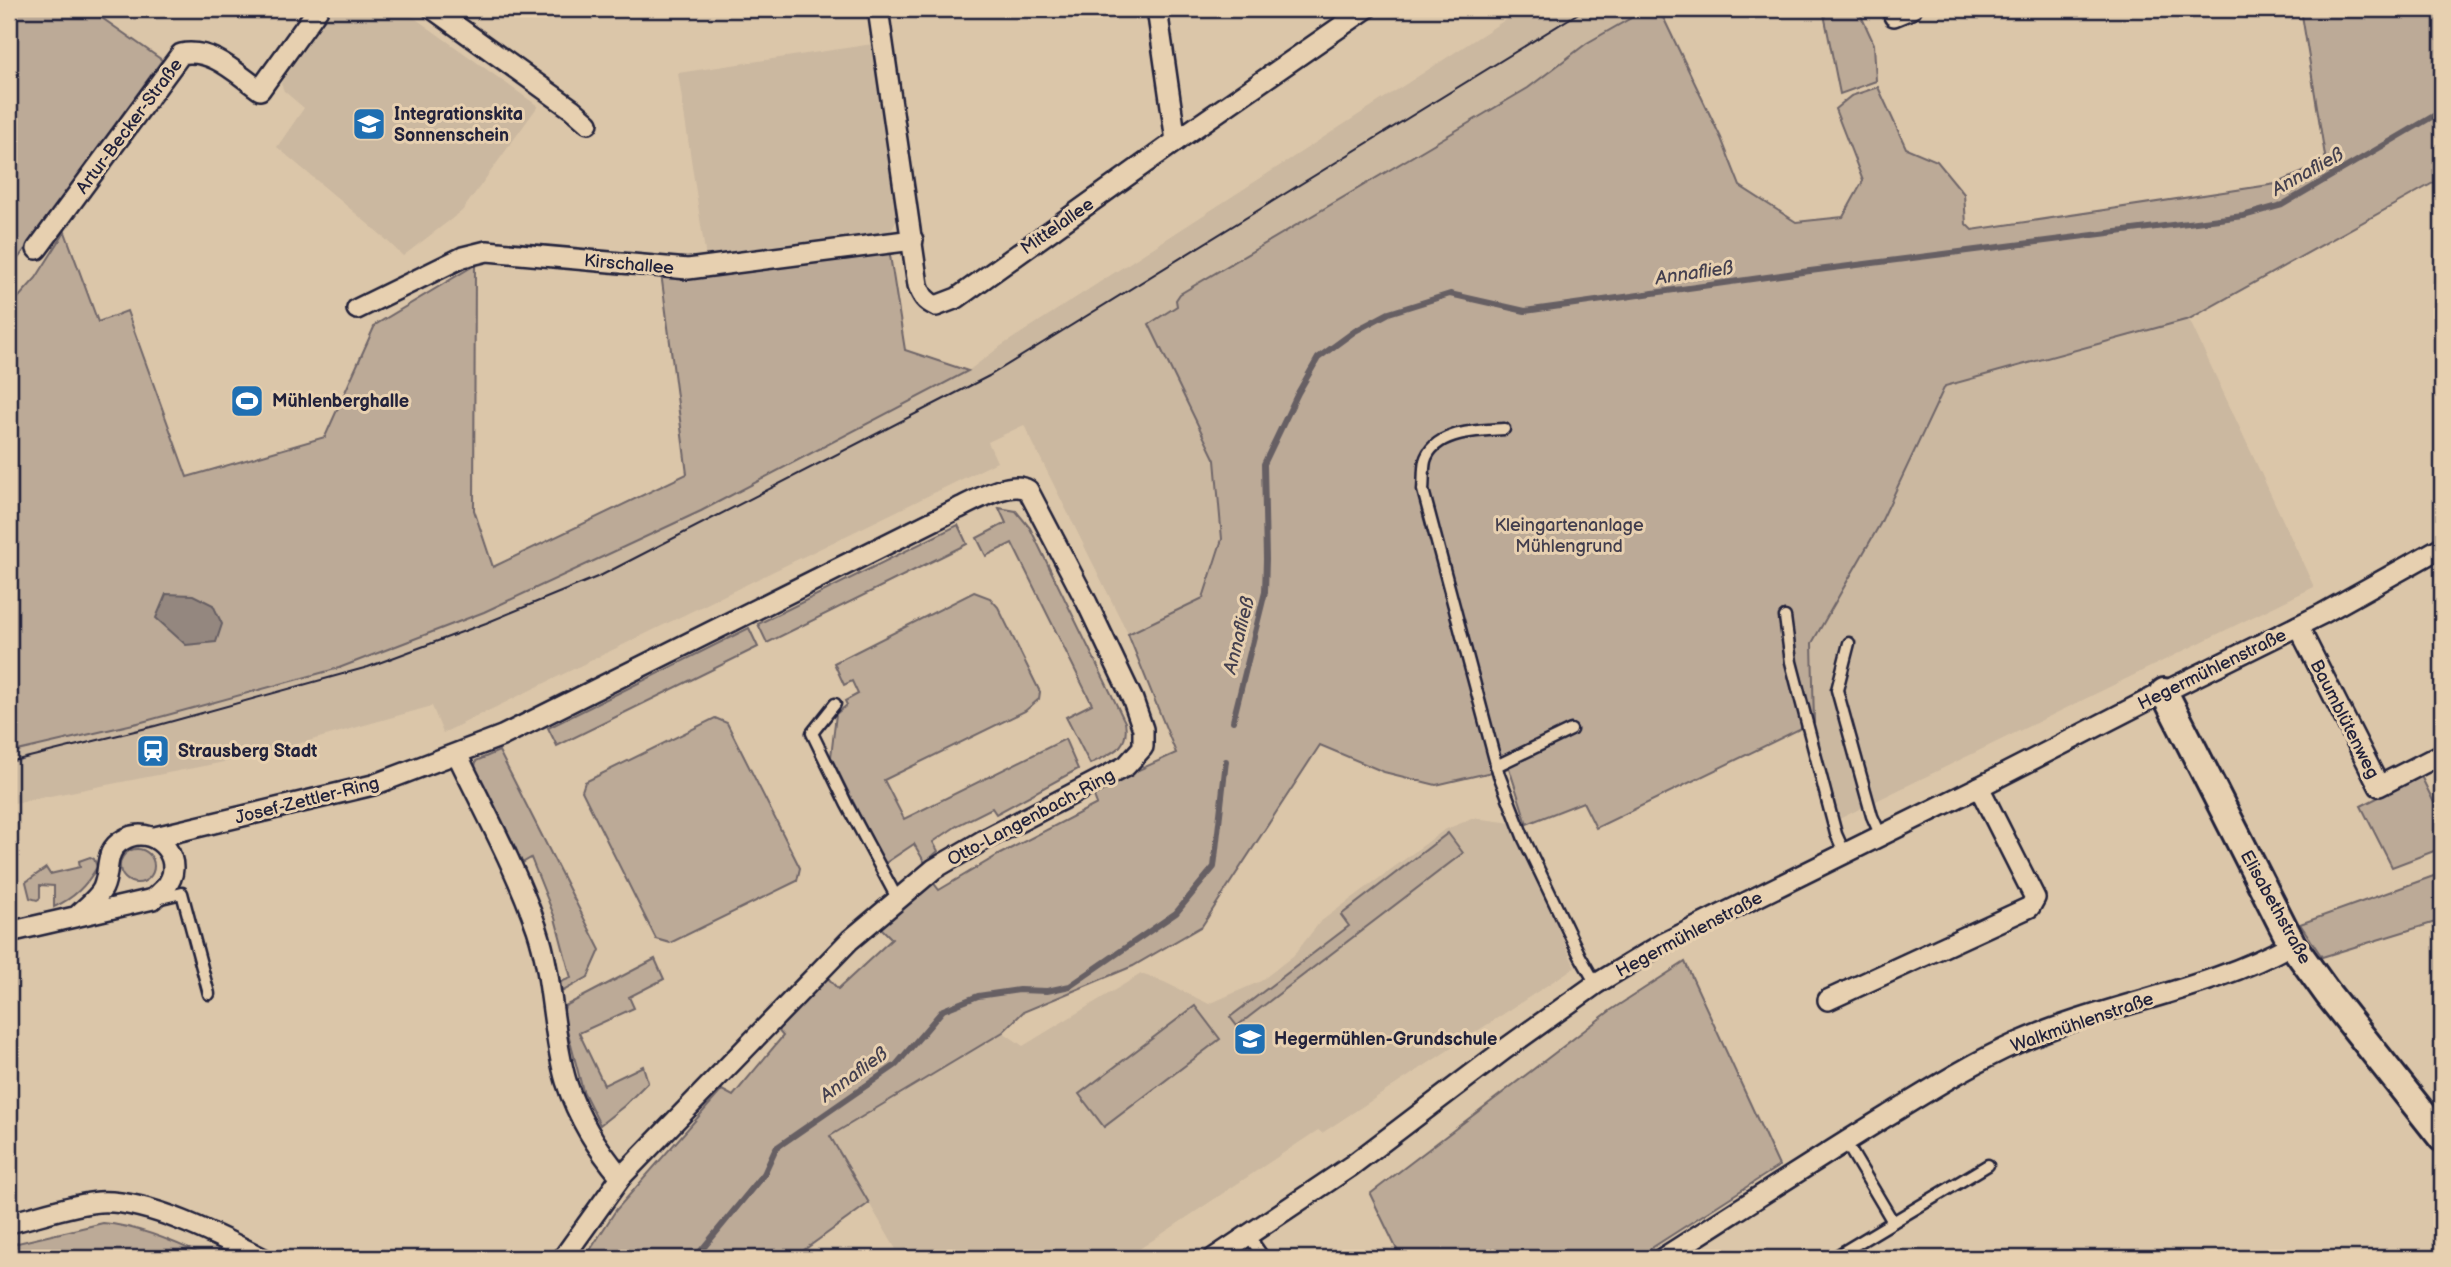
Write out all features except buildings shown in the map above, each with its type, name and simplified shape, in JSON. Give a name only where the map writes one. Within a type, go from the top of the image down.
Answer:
[{"type":"street","name":"Artur-Becker-Straße","points":[[37,249],[181,54],[195,51],[217,59],[260,90],[318,9]]},
{"type":"street","points":[[433,9],[588,122]]},
{"type":"street","points":[[878,9],[913,240]]},
{"type":"street","points":[[1157,9],[1177,141]]},
{"type":"street","name":"Mittelallee","points":[[913,240],[921,296],[936,306],[957,298],[1366,9]]},
{"type":"street","name":"Kirschallee","points":[[357,309],[463,257],[487,251],[688,269],[913,240]]},
{"type":"street","name":"Otto-Langenbach-Ring","points":[[457,754],[502,736],[957,509],[1006,488],[1023,486],[1028,489],[1051,531],[1133,700],[1143,729],[1143,747],[1126,766],[934,869],[850,940],[621,1177]]},
{"type":"street","name":"Hegermühlenstraße","points":[[1213,1258],[1351,1166],[1596,984],[1662,944],[2298,626],[2442,547]]},
{"type":"street","name":"Baumblütenweg","points":[[2298,626],[2379,786],[2442,754]]},
{"type":"street","name":"Elisabethstraße","points":[[2164,692],[2292,944],[2328,994],[2442,1138]]},
{"type":"street","points":[[457,754],[512,866],[538,931],[566,1079],[583,1125],[600,1152],[621,1177],[563,1258]]},
{"type":"street","name":"Josef-Zettler-Ring","points":[[78,915],[103,889],[111,851],[122,840],[146,834],[155,837],[373,785],[457,754]]},
{"type":"street","points":[[1828,1000],[2030,907],[2035,898],[1979,787]]},
{"type":"street","points":[[9,932],[153,899],[169,882],[172,864],[167,849],[155,837]]},
{"type":"street","name":"Walkmühlenstraße","points":[[1662,1258],[1962,1070],[2018,1042],[2232,971],[2292,944]]},
{"type":"street","points":[[9,1223],[97,1202],[124,1203],[192,1225],[262,1258]]},
{"type":"lane","points":[[1504,429],[1457,433],[1437,444],[1426,459],[1423,490],[1496,766],[1524,839],[1596,984]]},
{"type":"lane","points":[[1785,617],[1791,662],[1836,834],[1845,854]]},
{"type":"lane","points":[[1849,643],[1837,690],[1872,816],[1881,836]]},
{"type":"lane","points":[[835,704],[813,733],[847,805],[898,900]]},
{"type":"lane","points":[[1496,766],[1571,730]]},
{"type":"lane","points":[[153,899],[182,893],[209,994]]},
{"type":"lane","points":[[1845,1141],[1893,1222]]},
{"type":"lane","points":[[1833,1258],[1988,1165]]},
{"type":"lane","points":[[1248,1235],[1264,1258]]},
{"type":"shaded area","points":[[333,9],[402,9],[538,106],[462,211],[403,256],[277,147],[304,108],[284,91],[281,84],[283,79]]},
{"type":"shaded area","points":[[1522,9],[1647,9],[1587,43],[1528,88],[1180,294],[1177,306],[1150,324],[1215,460],[1222,539],[1203,598],[1128,634],[1024,425],[988,442],[997,462],[443,733],[432,706],[255,756],[9,804],[9,753],[142,722],[339,668],[484,612],[701,511],[968,371],[1001,346]]},
{"type":"shaded area","points":[[873,44],[898,215],[893,228],[881,238],[707,265],[678,73]]},
{"type":"shaded area","points":[[2189,319],[2314,587],[1839,819],[1814,722],[1812,643],[1880,524],[1945,385]]},
{"type":"shaded area","points":[[166,594],[193,595],[213,605],[222,624],[216,642],[186,645],[156,618]]},
{"type":"shaded area","name":"Hegermühlen-Grundschule","points":[[1474,818],[1512,823],[1575,967],[1322,1133],[1318,1130],[1126,1258],[901,1258],[830,1136],[1003,1032],[1023,1046],[1141,974],[1209,1004],[1261,981],[1294,955],[1320,922],[1444,830]]},
{"type":"green space","points":[[9,9],[89,9],[162,60],[9,271]]},
{"type":"green space","name":"Kleingartenanlage Mühlengrund","points":[[1647,9],[1664,19],[1721,138],[1740,186],[1796,222],[1843,217],[1863,181],[1835,109],[1851,96],[1878,87],[1906,148],[1937,161],[1964,194],[1966,224],[1972,230],[2276,184],[2326,162],[2301,9],[2442,9],[2442,178],[2189,319],[1945,386],[1880,524],[1812,643],[1814,722],[1596,828],[1583,802],[1527,824],[1509,768],[1436,785],[1384,772],[1320,745],[1202,926],[1133,966],[1023,1012],[1003,1032],[830,1136],[869,1203],[793,1258],[585,1258],[616,1210],[722,1090],[733,1096],[783,1036],[777,1029],[827,977],[838,989],[892,939],[880,927],[932,881],[939,890],[1000,854],[1097,804],[1092,791],[1176,753],[1128,634],[1203,598],[1222,539],[1215,460],[1149,324],[1177,306],[1176,300],[1180,294],[1528,88],[1587,43]]},
{"type":"green space","points":[[1823,9],[1858,9],[1874,44],[1876,81],[1840,94]]},
{"type":"green space","points":[[65,232],[98,322],[127,311],[187,477],[325,437],[375,325],[475,265],[474,510],[493,567],[687,474],[661,273],[889,249],[905,350],[968,371],[701,511],[484,612],[339,668],[142,722],[9,753],[9,308],[36,278]]},
{"type":"green space","points":[[999,508],[1016,511],[1030,528],[1125,722],[1126,731],[1122,744],[1112,753],[1090,764],[1066,717],[1092,704],[1012,543],[986,556],[977,538],[1006,523]]},
{"type":"green space","points":[[958,525],[967,544],[767,643],[758,624]]},
{"type":"green space","points":[[974,592],[990,598],[998,607],[1040,692],[1039,699],[1025,711],[884,780],[904,819],[1065,739],[1078,769],[996,814],[992,808],[958,825],[933,842],[938,851],[925,863],[914,844],[884,864],[831,757],[836,714],[847,705],[845,701],[858,694],[852,681],[844,685],[834,663]]},
{"type":"green space","points":[[749,628],[758,647],[557,746],[548,728]]},
{"type":"green space","points":[[715,718],[727,723],[800,868],[797,881],[670,943],[656,939],[582,791],[585,782]]},
{"type":"green space","points":[[499,751],[600,950],[588,977],[563,991],[557,987],[558,983],[571,978],[555,918],[531,858],[517,866],[475,767],[476,761]]},
{"type":"green space","points":[[2421,776],[2442,819],[2442,848],[2392,867],[2361,806]]},
{"type":"green space","points":[[1448,833],[1463,853],[1237,1026],[1230,1017],[1349,926],[1341,915]]},
{"type":"green space","points":[[137,849],[149,854],[154,866],[149,878],[137,883],[125,878],[120,866],[125,854]]},
{"type":"green space","points":[[90,857],[94,859],[97,867],[84,886],[68,900],[54,907],[54,886],[40,885],[40,898],[30,898],[26,882],[46,868],[50,874],[80,867],[79,861]]},
{"type":"green space","points":[[2442,873],[2442,920],[2322,957],[2300,924]]},
{"type":"green space","points":[[655,959],[664,979],[629,997],[634,1008],[579,1033],[604,1085],[643,1066],[648,1082],[600,1125],[583,1091],[563,1014],[565,1006]]},
{"type":"green space","points":[[1685,962],[1779,1166],[1636,1258],[1401,1258],[1370,1194],[1611,1010]]},
{"type":"green space","points":[[1195,1006],[1220,1039],[1104,1127],[1079,1094]]},
{"type":"green space","points":[[103,1223],[130,1227],[157,1236],[208,1258],[9,1258],[9,1245]]},
{"type":"waterway","name":"Annafließ","points":[[1233,721],[1265,592],[1264,464],[1318,358],[1355,331],[1389,313],[1450,294],[1525,311],[1802,272],[2243,216],[2282,205],[2442,111]]},
{"type":"waterway","name":"Annafließ","points":[[695,1258],[764,1174],[776,1148],[896,1065],[943,1010],[978,996],[1019,990],[1047,991],[1070,986],[1176,913],[1214,867],[1226,761]]},
{"type":"tram line","points":[[9,762],[155,726],[368,667],[486,623],[602,575],[989,376],[1585,9]]},
{"type":"place","name":"Integrationskita Sonnenschein","points":[[369,124]]},
{"type":"place","name":"Mühlenberghalle","points":[[247,401]]},
{"type":"place","name":"Strausberg Stadt","points":[[153,751]]},
{"type":"place","name":"Hegermühlen-Grundschule","points":[[1250,1039]]}]
